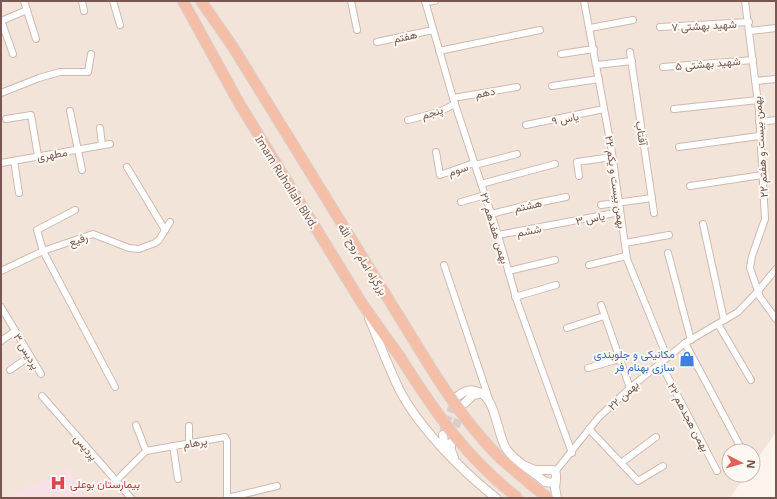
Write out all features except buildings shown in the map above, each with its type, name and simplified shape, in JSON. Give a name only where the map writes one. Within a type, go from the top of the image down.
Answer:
[{"type":"highway","name":"Imam Ruhollah Blvd.","points":[[183,1],[239,103],[364,305],[428,401],[453,434],[483,468],[518,498]]},
{"type":"highway","name":"بزرگراه امام روح الله","points":[[201,1],[233,47],[429,365],[461,413],[479,436],[520,476],[553,495]]},
{"type":"main road","points":[[364,305],[399,389],[421,421],[448,454],[495,497]]},
{"type":"main road","points":[[458,396],[470,390],[482,393],[490,403],[505,447],[511,455],[548,483],[553,483],[556,476]]},
{"type":"main road","points":[[465,403],[473,395],[482,393]]},
{"type":"main road","points":[[443,434],[444,444],[448,454]]},
{"type":"main road","points":[[451,443],[452,452],[456,462]]},
{"type":"main road","points":[[523,465],[535,470],[551,470],[556,476],[553,495],[557,495],[562,498]]},
{"type":"street","points":[[24,1],[36,39]]},
{"type":"street","points":[[82,1],[84,11]]},
{"type":"street","points":[[113,1],[120,25]]},
{"type":"street","points":[[352,1],[357,30]]},
{"type":"street","points":[[425,2],[435,1]]},
{"type":"street","name":"۲۲ بهمن بیست و یکم","points":[[584,1],[594,49],[612,156],[626,256],[667,357]]},
{"type":"street","name":"۲۲ بهمن بیست و هفتم","points":[[746,1],[758,100],[765,219],[752,256],[750,268],[760,297],[776,319]]},
{"type":"street","name":"۲۲ بهمن هفدهم","points":[[425,2],[454,101],[498,236],[516,297],[572,453]]},
{"type":"street","points":[[13,54],[1,21],[27,10]]},
{"type":"street","points":[[590,28],[633,20]]},
{"type":"street","name":"شهید بهشتی ۷","points":[[660,27],[749,22]]},
{"type":"street","points":[[750,31],[776,28]]},
{"type":"street","name":"هفتم","points":[[377,42],[433,30]]},
{"type":"street","points":[[439,51],[540,30]]},
{"type":"street","points":[[561,54],[594,49]]},
{"type":"street","name":"آفتاب","points":[[630,52],[654,213]]},
{"type":"street","points":[[1,93],[39,78],[60,72],[88,72],[91,54]]},
{"type":"street","name":"شهید بهشتی ۵","points":[[663,67],[753,60]]},
{"type":"street","points":[[597,66],[632,61]]},
{"type":"street","points":[[552,86],[599,79]]},
{"type":"street","points":[[755,81],[776,79]]},
{"type":"street","name":"دهم","points":[[454,101],[517,87]]},
{"type":"street","points":[[674,109],[758,100]]},
{"type":"street","name":"پنجم","points":[[408,120],[439,112],[454,101]]},
{"type":"street","name":"یاس ۹","points":[[526,125],[604,109]]},
{"type":"street","points":[[70,111],[82,170]]},
{"type":"street","points":[[6,119],[31,115],[38,156]]},
{"type":"street","points":[[759,122],[776,120]]},
{"type":"street","points":[[100,128],[102,145]]},
{"type":"street","points":[[679,147],[759,136]]},
{"type":"street","name":"مطهری","points":[[1,163],[110,144]]},
{"type":"street","name":"سوم","points":[[436,152],[440,175],[475,164]]},
{"type":"street","points":[[475,164],[517,154]]},
{"type":"street","points":[[580,176],[577,162],[612,156]]},
{"type":"street","points":[[14,160],[19,193]]},
{"type":"street","points":[[481,184],[555,164]]},
{"type":"street","points":[[127,167],[165,230]]},
{"type":"street","points":[[690,186],[762,175]]},
{"type":"street","points":[[461,202],[485,195]]},
{"type":"street","name":"هشتم","points":[[491,214],[527,205],[566,198]]},
{"type":"street","points":[[601,205],[652,198]]},
{"type":"street","points":[[75,210],[36,230],[44,251],[115,387]]},
{"type":"street","name":"یاس ۳","points":[[559,224],[620,212]]},
{"type":"street","name":"رفیع","points":[[1,271],[44,251],[93,234],[130,248],[139,249],[155,244],[170,222]]},
{"type":"street","name":"ششم","points":[[498,236],[559,224]]},
{"type":"street","points":[[703,224],[724,320]]},
{"type":"street","points":[[624,243],[669,235]]},
{"type":"street","points":[[668,253],[688,342],[738,443]]},
{"type":"street","points":[[588,265],[626,256]]},
{"type":"street","points":[[508,271],[555,260]]},
{"type":"street","points":[[444,265],[490,403]]},
{"type":"street","name":"۲۲ بهمن","points":[[556,476],[598,418],[660,362],[688,342],[738,312],[776,269]]},
{"type":"street","points":[[516,297],[556,285]]},
{"type":"street","points":[[601,305],[630,388]]},
{"type":"street","name":"پردیس ۳","points":[[1,307],[41,374]]},
{"type":"street","points":[[567,328],[604,316]]},
{"type":"street","points":[[718,324],[751,380]]},
{"type":"street","points":[[1,341],[15,331]]},
{"type":"street","points":[[10,370],[30,356]]},
{"type":"street","points":[[588,368],[619,359]]},
{"type":"street","name":"۲۲ بهمن هجدهم","points":[[660,362],[717,471]]},
{"type":"street","name":"پردیس","points":[[42,396],[131,498]]},
{"type":"street","points":[[116,481],[146,451],[136,425]]},
{"type":"street","points":[[188,426],[190,443]]},
{"type":"street","points":[[589,430],[638,481],[663,466]]},
{"type":"street","name":"پرهام","points":[[146,451],[225,437],[227,441],[228,498]]},
{"type":"street","points":[[621,463],[656,437]]},
{"type":"street","points":[[173,446],[178,479]]},
{"type":"street","points":[[228,498],[278,486]]},
{"type":"shaded area","points":[[1,1],[776,1],[776,432],[761,454],[761,443],[721,443],[721,483],[740,483],[730,498],[1,498]]},
{"type":"shaded area","name":"بیمارستان بوعلی","points":[[70,467],[86,498],[7,498]]},
{"type":"tunnel","points":[[443,435],[445,425],[456,398]]},
{"type":"tunnel","points":[[451,438],[463,408]]},
{"type":"place","name":"مکانیکی و جلوبندی سازی بهنام فر","points":[[687,359]]},
{"type":"place","name":"بیمارستان بوعلی","points":[[58,483]]}]
